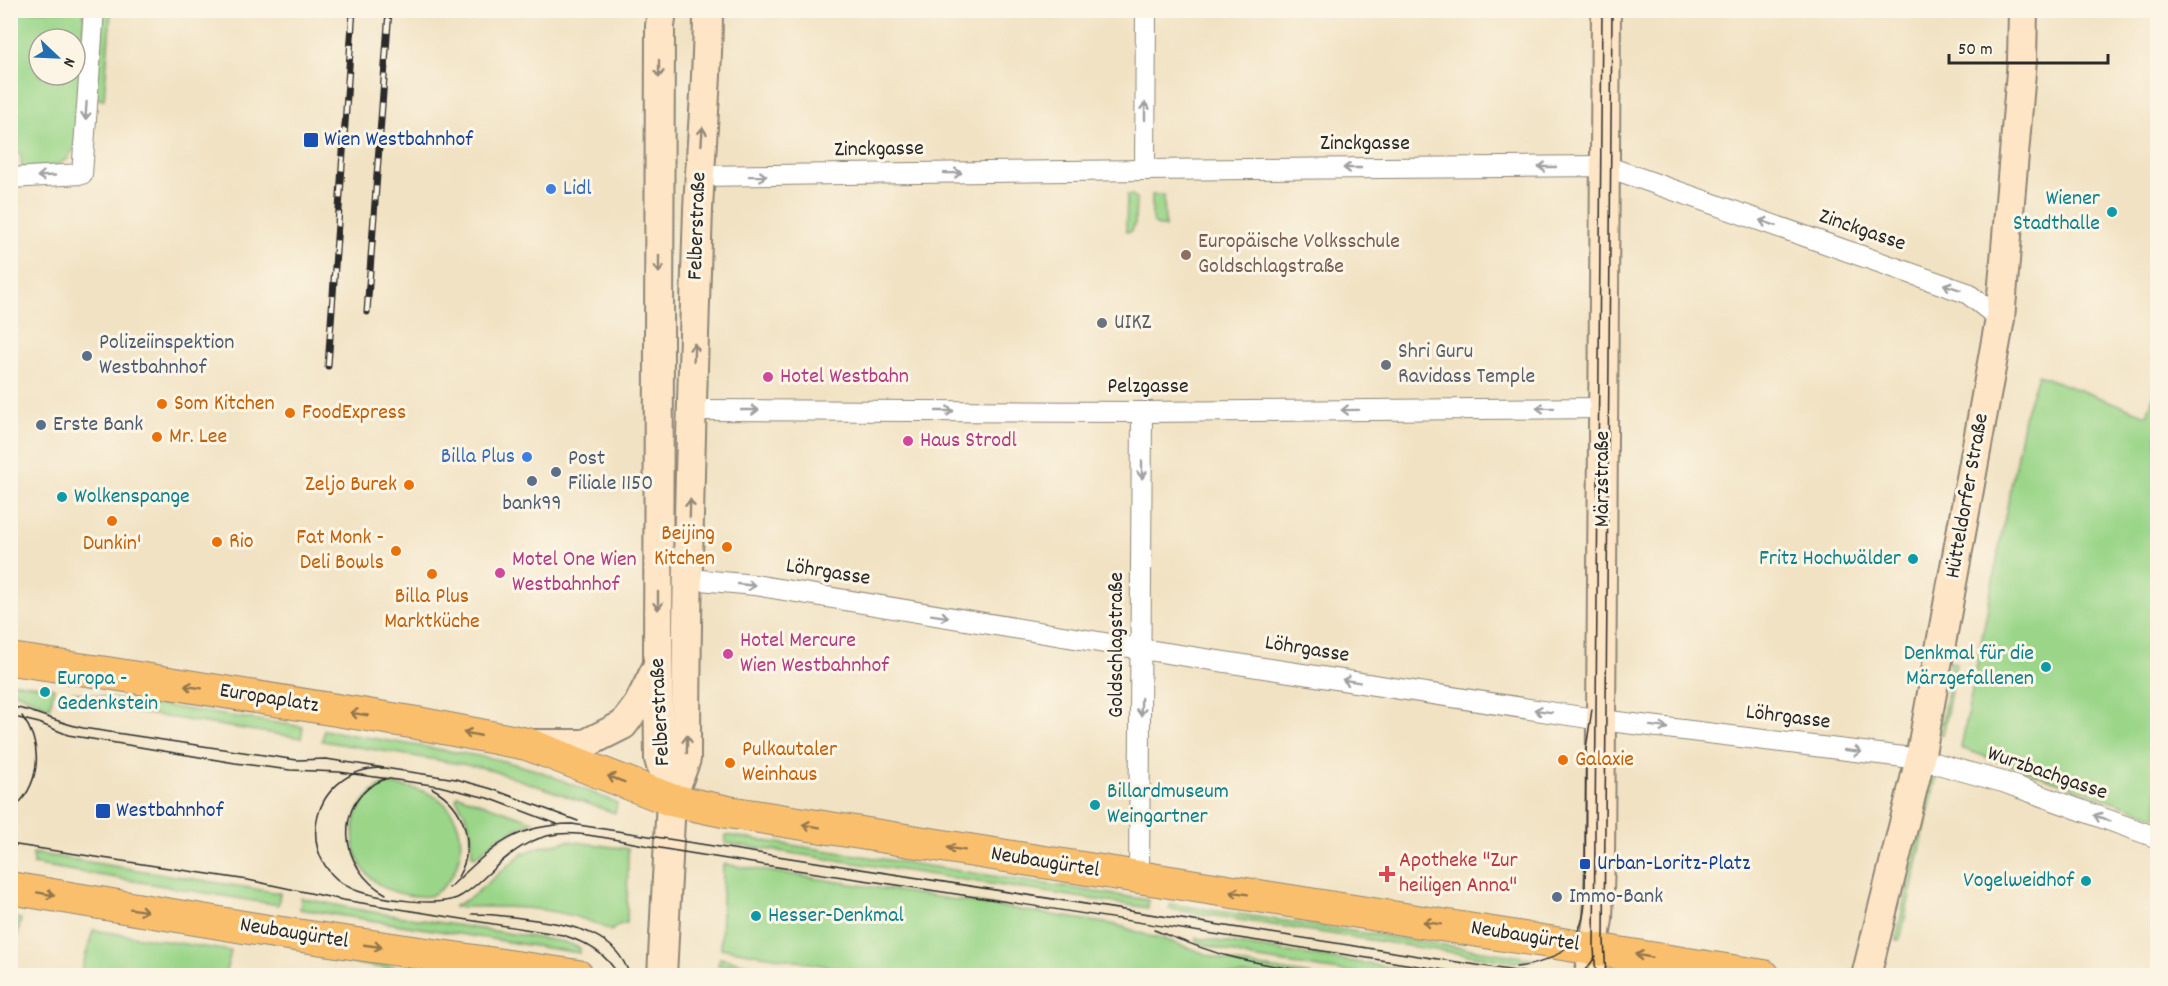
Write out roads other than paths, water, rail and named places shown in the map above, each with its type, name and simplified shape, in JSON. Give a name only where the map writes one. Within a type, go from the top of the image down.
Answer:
[{"type":"main road","name":"Felberstraße","points":[[662,10],[659,49],[659,759],[671,800]]},
{"type":"main road","name":"Felberstraße","points":[[671,800],[687,759],[692,410],[708,10]]},
{"type":"main road","name":"Märzstraße","points":[[1591,962],[1598,919],[1606,10]]},
{"type":"main road","name":"Hütteldorfer Straße","points":[[1866,975],[1920,759],[2000,319],[2022,60],[2023,10]]},
{"type":"main road","name":"Europaplatz","points":[[10,660],[417,723],[527,744],[671,800]]},
{"type":"main road","name":"Europaplatz","points":[[527,744],[585,744],[623,725],[638,705],[658,664]]},
{"type":"main road","name":"Neubaugürtel","points":[[671,800],[728,812],[1139,878],[1591,962],[1764,975]]},
{"type":"main road","points":[[662,975],[671,800]]},
{"type":"main road","name":"Neubaugürtel","points":[[10,888],[268,931],[578,975]]},
{"type":"street","points":[[10,178],[82,174],[94,10]]},
{"type":"street","points":[[1145,170],[1146,10]]},
{"type":"street","name":"Zinckgasse","points":[[700,176],[1605,166],[1967,293],[2000,319]]},
{"type":"street","name":"Pelzgasse","points":[[692,410],[1142,412],[1603,408]]},
{"type":"street","name":"Goldschlagstraße","points":[[1139,878],[1142,412]]},
{"type":"street","name":"Löhrgasse","points":[[689,579],[755,585],[1141,649],[1601,720],[1920,759]]},
{"type":"street","name":"Wurzbachgasse","points":[[1920,759],[2003,782],[2157,838]]},
{"type":"tram line","points":[[1596,976],[1594,948],[1602,10]]},
{"type":"tram line","points":[[1606,976],[1604,940],[1612,10]]},
{"type":"tram line","points":[[10,706],[83,728],[297,760],[326,759],[456,779],[492,789],[578,821]]},
{"type":"tram line","points":[[1516,967],[1530,965],[1555,956],[1572,941],[1583,918],[1586,749],[1592,709]]},
{"type":"tram line","points":[[10,716],[39,723],[68,735],[235,763],[290,770],[339,772],[439,786],[491,799],[557,824]]},
{"type":"tram line","points":[[10,812],[28,791],[36,767],[34,741],[22,716]]},
{"type":"tram line","points":[[383,768],[357,773],[337,785],[323,802],[317,823],[317,844],[324,865],[340,882],[364,893],[385,898],[424,902],[448,901],[466,893],[509,856],[529,843],[552,835],[578,834],[1483,976]]},
{"type":"tram line","points":[[385,779],[368,789],[356,802],[349,818],[348,835],[351,852],[358,869],[370,883],[386,894]]},
{"type":"tram line","points":[[432,788],[453,805],[464,827],[467,852],[458,877]]},
{"type":"tram line","points":[[449,888],[490,851],[517,834],[551,825],[572,824],[1547,976]]},
{"type":"tram line","points":[[10,844],[248,880],[343,900],[563,935],[602,955],[619,976]]},
{"type":"tram line","points":[[472,914],[551,922],[593,934],[615,950],[624,961],[630,976]]},
{"type":"tram line","points":[[1154,930],[1238,959],[1338,976]]},
{"type":"tram line","points":[[1578,976],[1596,956]]},
{"type":"railway","points":[[328,366],[353,10]]},
{"type":"railway","points":[[367,312],[389,10]]},
{"type":"place","name":"Wien Westbahnhof","points":[[311,140]]},
{"type":"place","name":"Lidl","points":[[551,189]]},
{"type":"place","name":"Wiener Stadthalle","points":[[2112,212]]},
{"type":"place","name":"Europäische Volksschule Goldschlagstraße","points":[[1186,255]]},
{"type":"place","name":"UIKZ","points":[[1102,323]]},
{"type":"place","name":"Polizeiinspektion Westbahnhof","points":[[87,356]]},
{"type":"place","name":"Shri Guru Ravidass Temple","points":[[1386,365]]},
{"type":"place","name":"Hotel Westbahn","points":[[768,377]]},
{"type":"place","name":"Som Kitchen","points":[[162,404]]},
{"type":"place","name":"FoodExpress","points":[[290,413]]},
{"type":"place","name":"Erste Bank","points":[[41,425]]},
{"type":"place","name":"Mr. Lee","points":[[157,437]]},
{"type":"place","name":"Haus Strodl","points":[[908,441]]},
{"type":"place","name":"Billa Plus","points":[[527,457]]},
{"type":"place","name":"Post Filiale 1150","points":[[556,472]]},
{"type":"place","name":"bank99","points":[[532,481]]},
{"type":"place","name":"Zeljo Burek","points":[[409,485]]},
{"type":"place","name":"Wolkenspange","points":[[62,497]]},
{"type":"place","name":"Dunkin'","points":[[112,521]]},
{"type":"place","name":"Rio","points":[[217,542]]},
{"type":"place","name":"Beijing Kitchen","points":[[727,547]]},
{"type":"place","name":"Fat Monk - Deli Bowls","points":[[396,551]]},
{"type":"place","name":"Fritz Hochwälder","points":[[1913,559]]},
{"type":"place","name":"Motel One Wien Westbahnhof","points":[[500,573]]},
{"type":"place","name":"Billa Plus Marktküche","points":[[432,574]]},
{"type":"place","name":"Hotel Mercure Wien Westbahnhof","points":[[728,654]]},
{"type":"place","name":"Denkmal für die Märzgefallenen","points":[[2046,667]]},
{"type":"place","name":"Europa - Gedenkstein","points":[[45,692]]},
{"type":"place","name":"Galaxie","points":[[1563,760]]},
{"type":"place","name":"Pulkautaler Weinhaus","points":[[730,763]]},
{"type":"place","name":"Billardmuseum Weingartner","points":[[1095,805]]},
{"type":"place","name":"Westbahnhof","points":[[103,811]]},
{"type":"place","name":"Urban-Loritz-Platz","points":[[1585,864]]},
{"type":"place","name":"Apotheke \"Zur heiligen Anna\"","points":[[1387,874]]},
{"type":"place","name":"Vogelweidhof","points":[[2086,881]]},
{"type":"place","name":"Immo-Bank","points":[[1557,897]]},
{"type":"place","name":"Hesser-Denkmal","points":[[756,916]]}]
